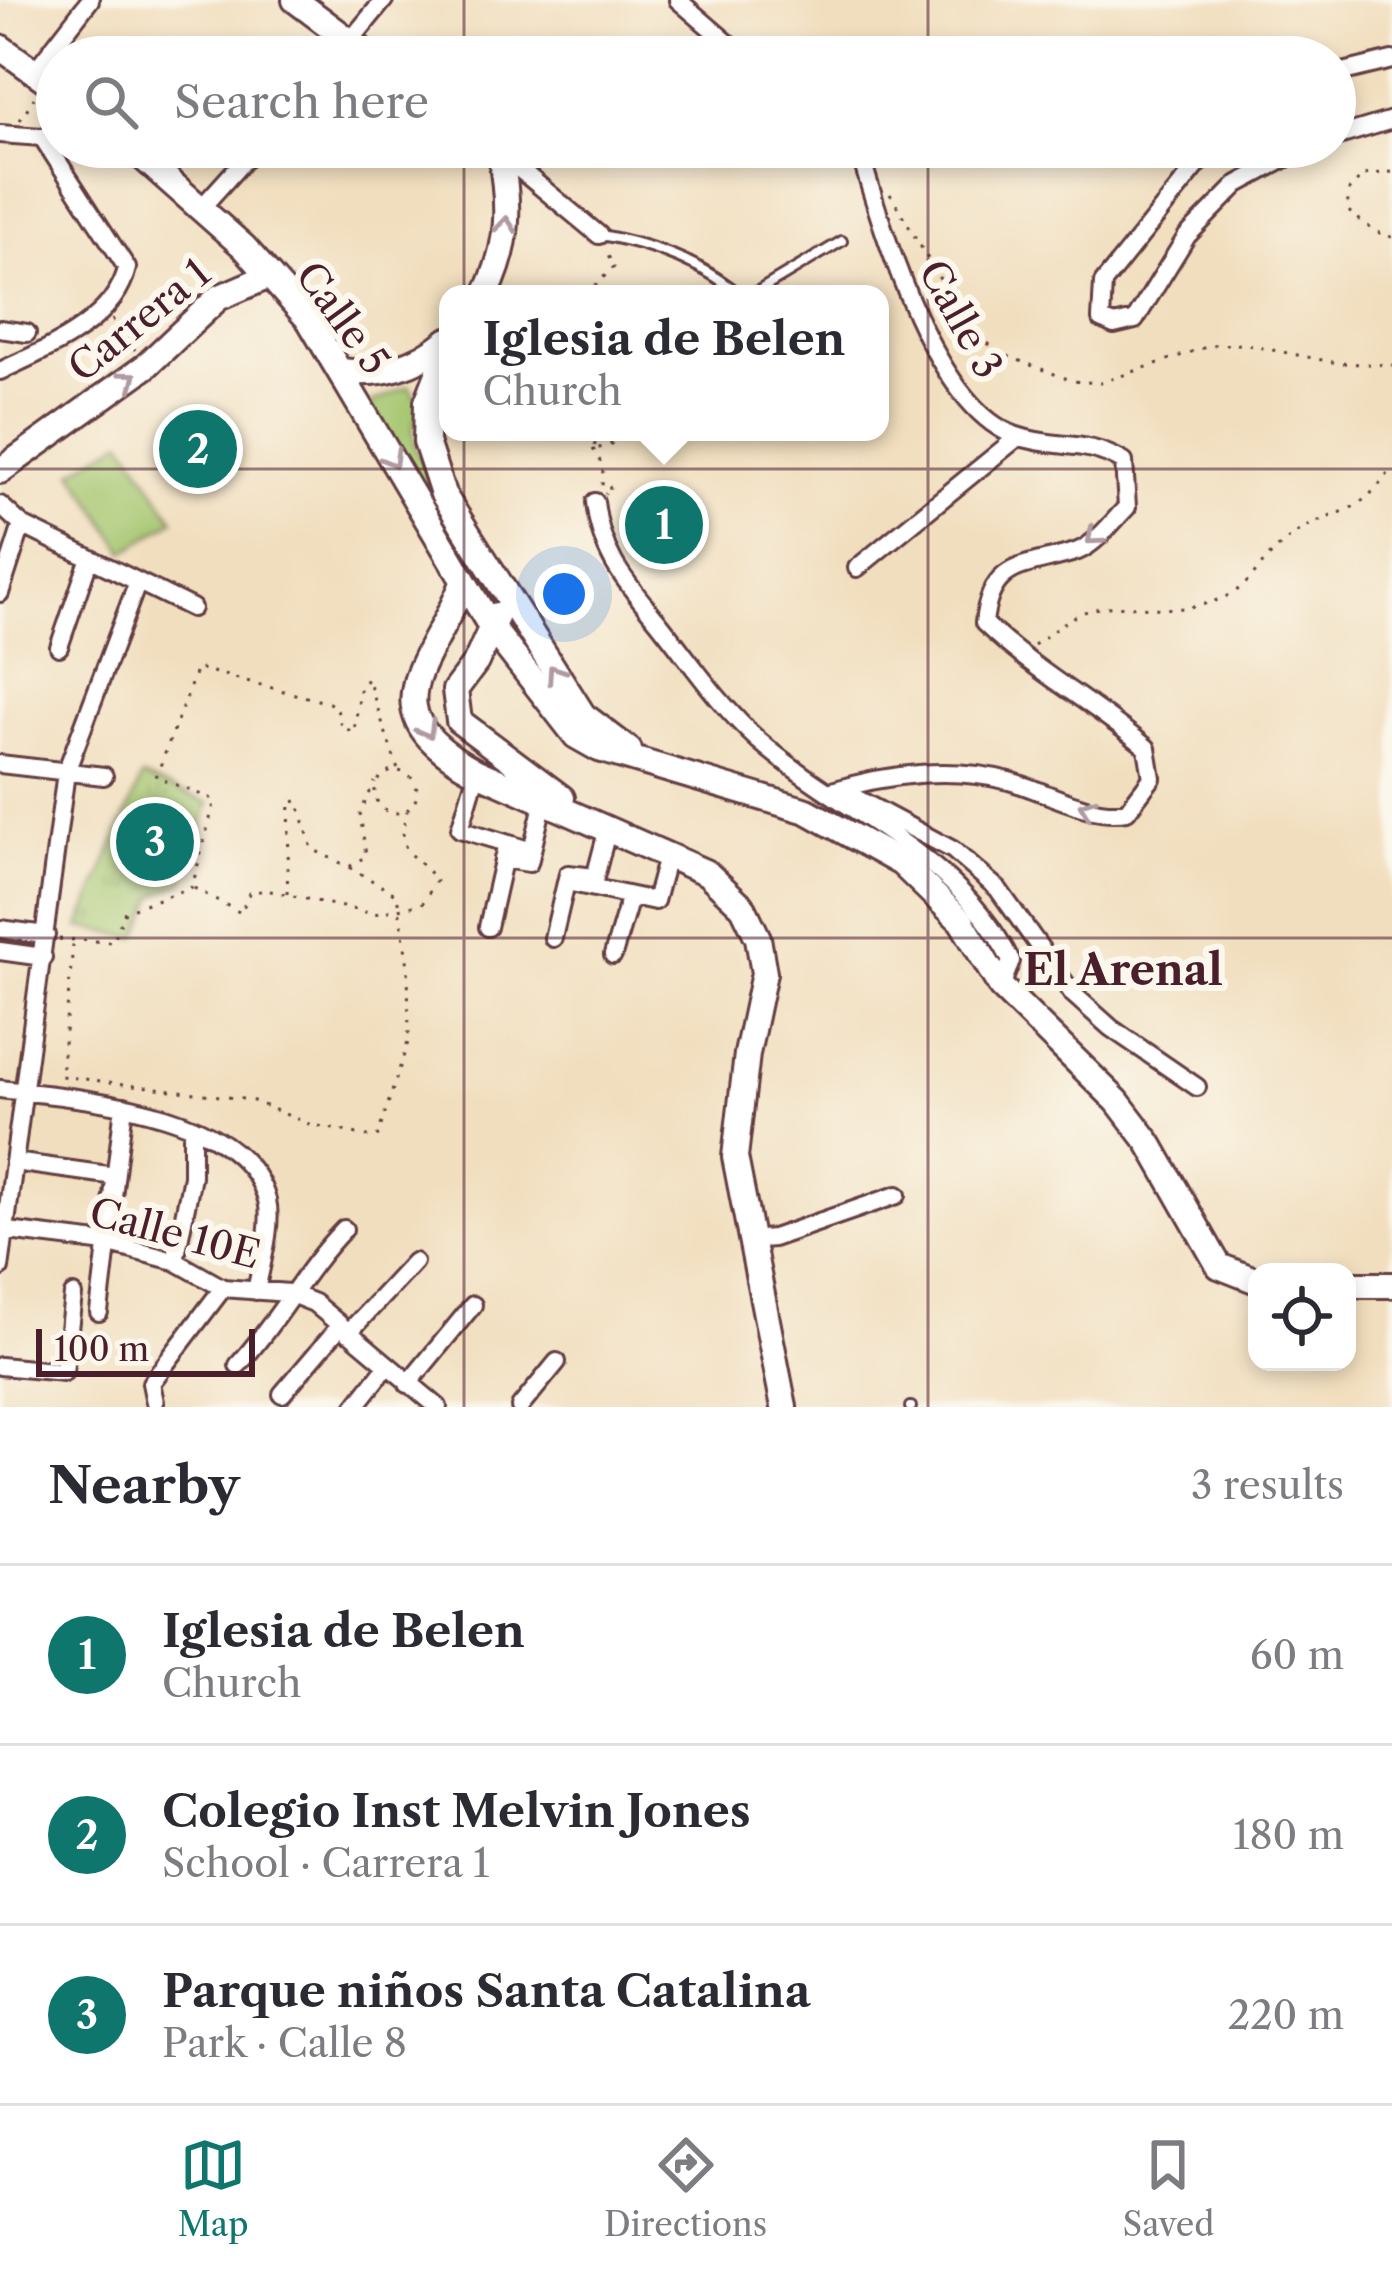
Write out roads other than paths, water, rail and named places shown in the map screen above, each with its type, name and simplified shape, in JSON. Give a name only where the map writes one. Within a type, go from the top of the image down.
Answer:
[{"type":"main road","points":[[295,0],[335,36]]},
{"type":"main road","points":[[0,47],[36,72]]},
{"type":"main road","name":"Calle 5","points":[[155,168],[202,207],[308,320],[491,628],[575,736],[599,749],[636,755],[808,811],[882,851],[961,921],[1001,987],[1117,1101],[1149,1143],[1220,1266],[1248,1277]]},
{"type":"main road","points":[[489,285],[508,231],[499,168]]},
{"type":"main road","name":"Carrera 1","points":[[0,472],[146,366],[218,298],[269,276]]},
{"type":"main road","points":[[341,371],[372,374],[404,367],[439,350]]},
{"type":"main road","name":"Calle 5","points":[[439,369],[427,402],[426,442],[443,494],[583,715],[636,755]]},
{"type":"main road","points":[[463,583],[446,626],[416,668],[413,704],[423,731],[442,754],[668,853],[721,882],[743,907],[758,938],[764,973],[746,1054],[735,1156],[784,1407]]},
{"type":"main road","points":[[506,596],[476,662],[455,690],[459,721],[601,824]]},
{"type":"main road","points":[[446,626],[526,630]]},
{"type":"main road","points":[[476,662],[521,668]]},
{"type":"main road","points":[[1356,1285],[1392,1285]]},
{"type":"street","points":[[70,36],[90,0]]},
{"type":"street","points":[[363,36],[384,0]]},
{"type":"street","points":[[678,0],[720,36]]},
{"type":"street","points":[[1356,69],[1392,60]]},
{"type":"street","points":[[1356,131],[1392,120]]},
{"type":"street","points":[[6,133],[36,134]]},
{"type":"street","name":"Carrera 1","points":[[0,370],[55,345],[104,309],[127,268],[69,168]]},
{"type":"street","name":"Carrera 1","points":[[202,207],[237,168]]},
{"type":"street","points":[[518,168],[599,235]]},
{"type":"street","name":"Calle 3","points":[[864,168],[898,281],[977,415],[1018,437]]},
{"type":"street","points":[[1195,168],[1102,283],[1101,319],[1114,325],[1135,320],[1187,236],[1238,184],[1268,168]]},
{"type":"street","points":[[0,328],[27,333]]},
{"type":"street","points":[[832,791],[862,778],[919,774],[1002,779],[1105,815],[1126,811],[1152,778],[1147,748],[1018,656],[985,623],[987,596],[1023,562],[1082,550],[1127,507],[1124,462],[1096,445],[1018,437],[857,568]]},
{"type":"street","points":[[595,502],[598,530],[622,580],[735,717],[908,844],[973,905],[1011,962],[1001,987]]},
{"type":"street","points":[[0,505],[22,525],[192,608]]},
{"type":"street","points":[[0,593],[22,525]]},
{"type":"street","points":[[59,646],[89,560]]},
{"type":"street","points":[[0,1268],[66,772],[137,584]]},
{"type":"street","points":[[0,764],[104,776]]},
{"type":"street","points":[[477,772],[460,829],[505,852],[531,857],[544,800]]},
{"type":"street","points":[[832,791],[862,797],[953,850],[998,890],[1073,994],[1111,1028],[1198,1087]]},
{"type":"street","points":[[593,882],[601,824]]},
{"type":"street","points":[[488,927],[505,852]]},
{"type":"street","points":[[554,938],[568,877],[630,898],[655,901],[668,853]]},
{"type":"street","points":[[613,956],[630,898]]},
{"type":"street","points":[[0,929],[46,935]]},
{"type":"street","points":[[0,951],[43,957]]},
{"type":"street","points":[[0,1089],[148,1110],[193,1129],[256,1174],[268,1204],[256,1291]]},
{"type":"street","points":[[99,1312],[124,1106]]},
{"type":"street","points":[[175,1261],[192,1176],[193,1129]]},
{"type":"street","points":[[14,1162],[115,1176]]},
{"type":"street","points":[[751,1240],[773,1238],[897,1195]]},
{"type":"street","points":[[238,1365],[274,1326],[289,1294],[344,1229]]},
{"type":"street","name":"Calle 10E","points":[[2,1230],[106,1243],[175,1261],[223,1288],[289,1294],[314,1303],[436,1406]]},
{"type":"street","points":[[282,1394],[414,1262]]},
{"type":"street","points":[[158,1405],[151,1383],[223,1288]]},
{"type":"street","points":[[0,1366],[64,1372],[73,1295]]},
{"type":"street","points":[[408,1384],[473,1305]]},
{"type":"street","points":[[520,1407],[557,1362]]},
{"type":"street","points":[[355,1407],[387,1366]]},
{"type":"lane","points":[[599,235],[679,259],[716,274],[729,285]]},
{"type":"lane","points":[[768,285],[842,241]]},
{"type":"place","name":"Colegio Inst Melvin Jones","points":[[198,449]]},
{"type":"place","name":"Iglesia de Belen","points":[[664,525]]},
{"type":"place","name":"Parque niños Santa Catalina","points":[[155,842]]},
{"type":"district","name":"El Arenal","points":[[1123,970]]}]
